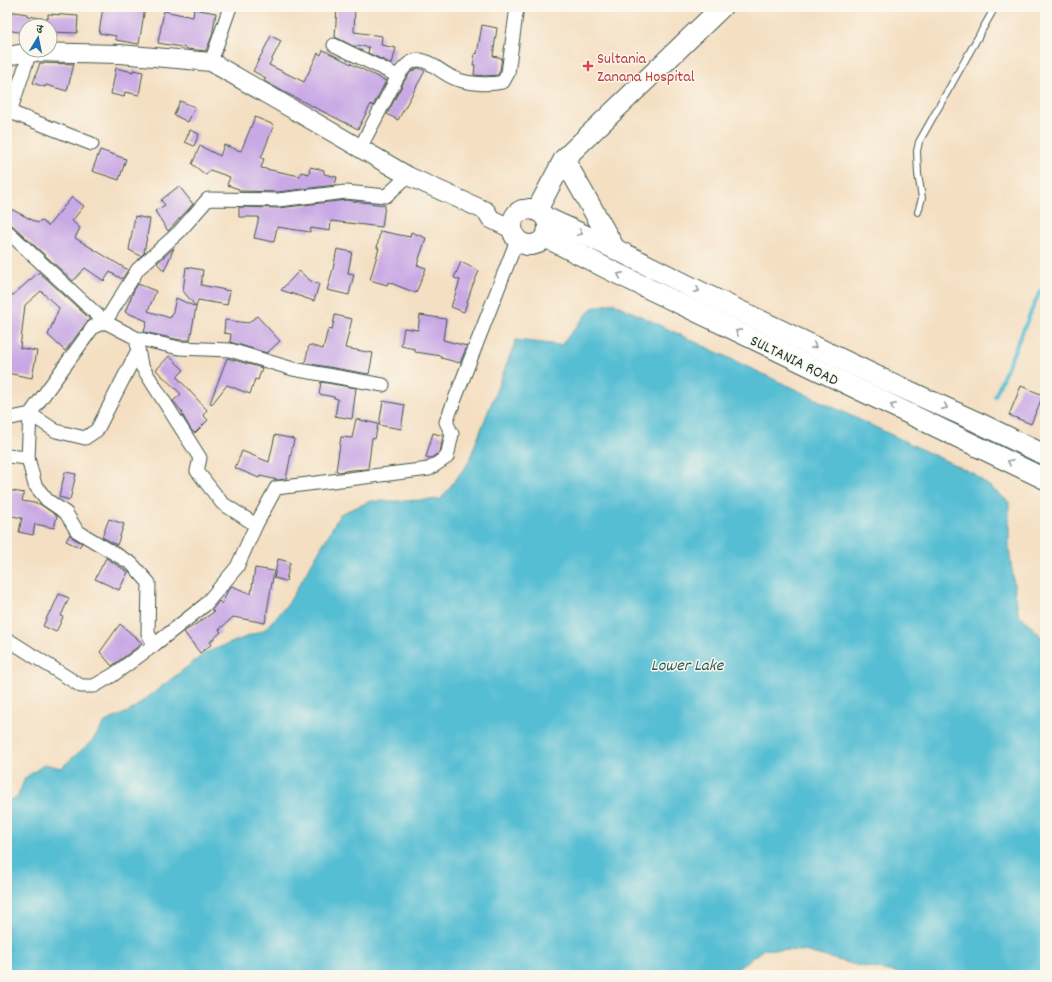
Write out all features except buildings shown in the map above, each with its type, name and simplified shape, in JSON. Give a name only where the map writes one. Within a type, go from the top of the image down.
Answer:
[{"type":"main road","points":[[541,214],[564,159],[722,7]]},
{"type":"main road","points":[[58,53],[120,54],[211,62],[408,176],[486,211],[491,219],[515,228],[526,244],[537,244],[541,241],[545,237],[548,227],[541,214],[529,209],[522,210],[515,228]]},
{"type":"main road","points":[[7,56],[18,54]]},
{"type":"main road","points":[[564,159],[615,249]]},
{"type":"main road","name":"SULTANIA ROAD","points":[[541,214],[706,295],[1045,455]]},
{"type":"main road","name":"SULTANIA ROAD","points":[[545,237],[623,277],[1045,479]]},
{"type":"street","points":[[211,62],[230,7]]},
{"type":"street","points":[[360,148],[398,76],[410,62],[419,60],[431,64],[456,79],[474,83],[494,84],[503,82],[508,73],[518,7]]},
{"type":"street","points":[[334,45],[398,76]]},
{"type":"street","points":[[28,58],[9,114],[92,144]]},
{"type":"street","points":[[154,645],[148,633],[148,583],[132,564],[77,531],[66,512],[47,500],[35,485],[28,458],[30,414],[93,327],[105,322],[138,269],[179,232],[208,199],[278,200],[346,192],[386,196],[408,176]]},
{"type":"street","points":[[7,639],[81,686],[94,686],[114,675],[205,605],[236,567],[276,488],[429,469],[447,456],[452,434],[446,422],[515,228]]},
{"type":"street","points":[[7,231],[105,322],[137,344],[179,348],[230,350],[293,369],[384,385]]},
{"type":"street","points":[[137,344],[141,365],[200,458],[197,470],[222,503],[256,526]]},
{"type":"street","points":[[7,419],[30,414],[56,431],[85,438],[97,430],[137,344]]},
{"type":"street","points":[[7,456],[28,458]]},
{"type":"lane","points":[[918,212],[922,198],[918,174],[917,151],[919,142],[995,7]]},
{"type":"water","name":"Lower Lake","points":[[613,303],[974,474],[1009,502],[1009,549],[1018,613],[1045,640],[1045,975],[913,975],[860,966],[804,951],[764,949],[729,975],[7,975],[7,801],[17,798],[25,778],[45,764],[61,768],[93,740],[105,722],[130,711],[205,653],[264,630],[288,604],[340,514],[371,501],[441,499],[468,463],[516,340],[561,345],[592,308]]},
{"type":"waterway","points":[[995,396],[1040,291],[1045,286]]},
{"type":"place","name":"Sultania Zanana Hospital","points":[[588,66]]}]
